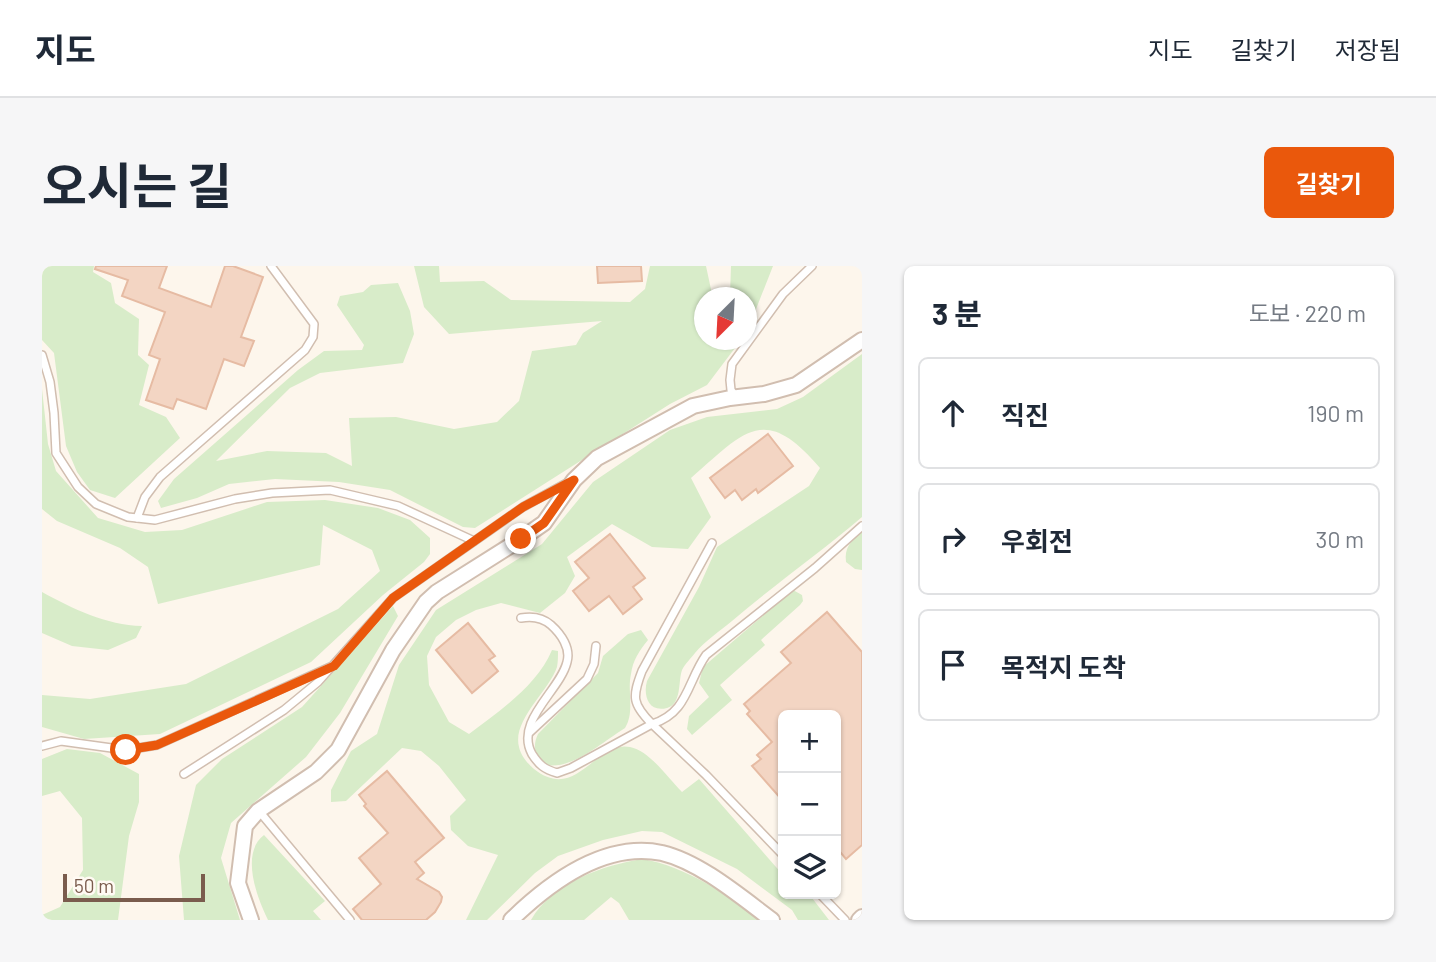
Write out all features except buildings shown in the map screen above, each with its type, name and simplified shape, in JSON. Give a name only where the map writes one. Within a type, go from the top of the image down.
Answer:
[{"type":"street","points":[[251,920],[238,883],[245,826],[258,811],[316,772],[338,750],[393,650],[426,602],[437,592],[544,523],[574,480],[597,458],[693,407],[764,394],[796,385],[862,340]]},
{"type":"street","points":[[511,920],[547,888],[587,864],[628,852],[645,852],[663,853],[690,864],[772,920]]},
{"type":"lane","points":[[137,518],[145,498],[160,477],[305,350],[313,337],[314,324],[271,266]]},
{"type":"lane","points":[[737,397],[731,390],[732,364],[783,294],[812,266]]},
{"type":"lane","points":[[42,355],[50,382],[55,453],[78,487],[96,504],[128,517],[155,520],[235,499],[272,493],[330,490],[398,506],[474,541]]},
{"type":"lane","points":[[184,775],[284,710],[318,682],[393,598],[523,507],[574,480]]},
{"type":"lane","points":[[521,618],[531,616],[547,621],[561,634],[567,648],[568,662],[533,717],[530,732],[529,747],[538,764],[557,773],[676,712],[689,690],[694,671],[706,655],[816,568],[862,526]]},
{"type":"lane","points":[[712,543],[642,671],[635,690],[639,711],[778,850]]},
{"type":"lane","points":[[530,732],[587,680],[594,664],[596,646]]},
{"type":"lane","points":[[42,746],[61,741],[126,750],[157,745],[334,666]]},
{"type":"lane","points":[[258,811],[350,920]]},
{"type":"lane","points":[[825,899],[845,920]]},
{"type":"green space","points":[[42,266],[94,266],[93,272],[111,283],[115,303],[139,319],[138,355],[149,365],[139,405],[166,417],[180,438],[115,498],[90,490],[77,472],[66,446],[54,353],[42,340]]},
{"type":"green space","points":[[414,266],[439,266],[440,282],[484,281],[511,300],[630,302],[645,289],[650,266],[706,266],[710,287],[694,287],[694,350],[733,350],[707,385],[670,404],[475,528],[463,527],[390,490],[339,482],[275,479],[229,484],[197,498],[161,508],[158,501],[174,479],[298,370],[324,351],[362,350],[364,345],[337,305],[340,296],[363,292],[371,285],[398,283],[410,311],[414,334],[403,363],[320,373],[290,388],[216,461],[267,451],[326,453],[352,466],[349,418],[396,417],[454,429],[497,422],[519,401],[532,351],[576,345],[583,333],[602,321],[449,334],[424,307]]},
{"type":"green space","points":[[731,266],[773,266],[757,307],[757,287],[730,287]]},
{"type":"green space","points":[[862,354],[862,517],[708,640],[682,670],[677,697],[672,706],[655,708],[648,702],[647,681],[699,587],[717,547],[809,486],[820,468],[784,435],[769,430],[754,431],[740,437],[691,478],[711,517],[688,549],[652,547],[612,524],[567,557],[575,576],[565,593],[540,613],[501,603],[476,610],[456,620],[436,637],[427,656],[429,685],[449,722],[469,734],[516,697],[537,675],[552,650],[558,651],[557,667],[553,676],[526,716],[518,737],[519,747],[529,765],[549,778],[562,779],[574,775],[606,752],[618,747],[630,747],[652,759],[682,792],[699,779],[778,869],[778,899],[813,899],[829,920],[798,920],[792,910],[737,869],[662,832],[642,831],[603,840],[558,856],[535,873],[487,920],[466,920],[498,855],[468,846],[451,830],[450,816],[466,800],[439,766],[421,751],[402,748],[346,801],[331,802],[331,790],[351,751],[377,734],[399,665],[436,610],[542,544],[593,482],[670,430],[707,417],[777,409],[803,397]]},
{"type":"green space","points":[[42,389],[48,444],[56,471],[98,518],[145,532],[182,530],[267,502],[325,500],[378,508],[410,520],[430,538],[430,554],[311,662],[160,734],[84,739],[42,727],[42,695],[90,699],[186,684],[338,609],[380,571],[372,550],[323,525],[320,565],[158,604],[148,567],[120,548],[57,521],[42,509]]},
{"type":"green space","points":[[862,532],[862,570],[855,569],[846,562],[846,553],[849,545]]},
{"type":"green space","points":[[793,590],[802,595],[803,601],[761,640],[765,645],[720,685],[732,700],[692,735],[687,729],[689,716],[709,697],[699,683],[703,667]]},
{"type":"green space","points":[[42,592],[103,619],[142,626],[136,638],[108,650],[72,646],[42,633]]},
{"type":"green space","points":[[393,606],[398,616],[340,713],[306,757],[231,823],[221,858],[240,920],[184,920],[179,856],[196,785],[222,759],[302,707]]},
{"type":"green space","points":[[641,630],[648,640],[632,669],[630,715],[625,728],[577,759],[545,765],[536,751],[538,734],[598,673],[603,656],[628,634]]},
{"type":"green space","points":[[67,749],[100,753],[139,774],[139,802],[129,836],[118,920],[42,920],[42,915],[60,907],[83,870],[82,818],[60,791],[42,796],[42,759]]},
{"type":"green space","points":[[264,835],[325,901],[313,911],[321,920],[268,920],[259,900],[252,864],[257,843]]},
{"type":"green space","points":[[643,859],[690,875],[720,891],[762,920],[629,920],[619,903],[611,897],[584,920],[531,920],[540,907],[565,886],[596,871]]},
{"type":"route","points":[[126,750],[157,745],[334,666],[393,598],[523,507],[574,480],[544,523],[521,539]]}]
